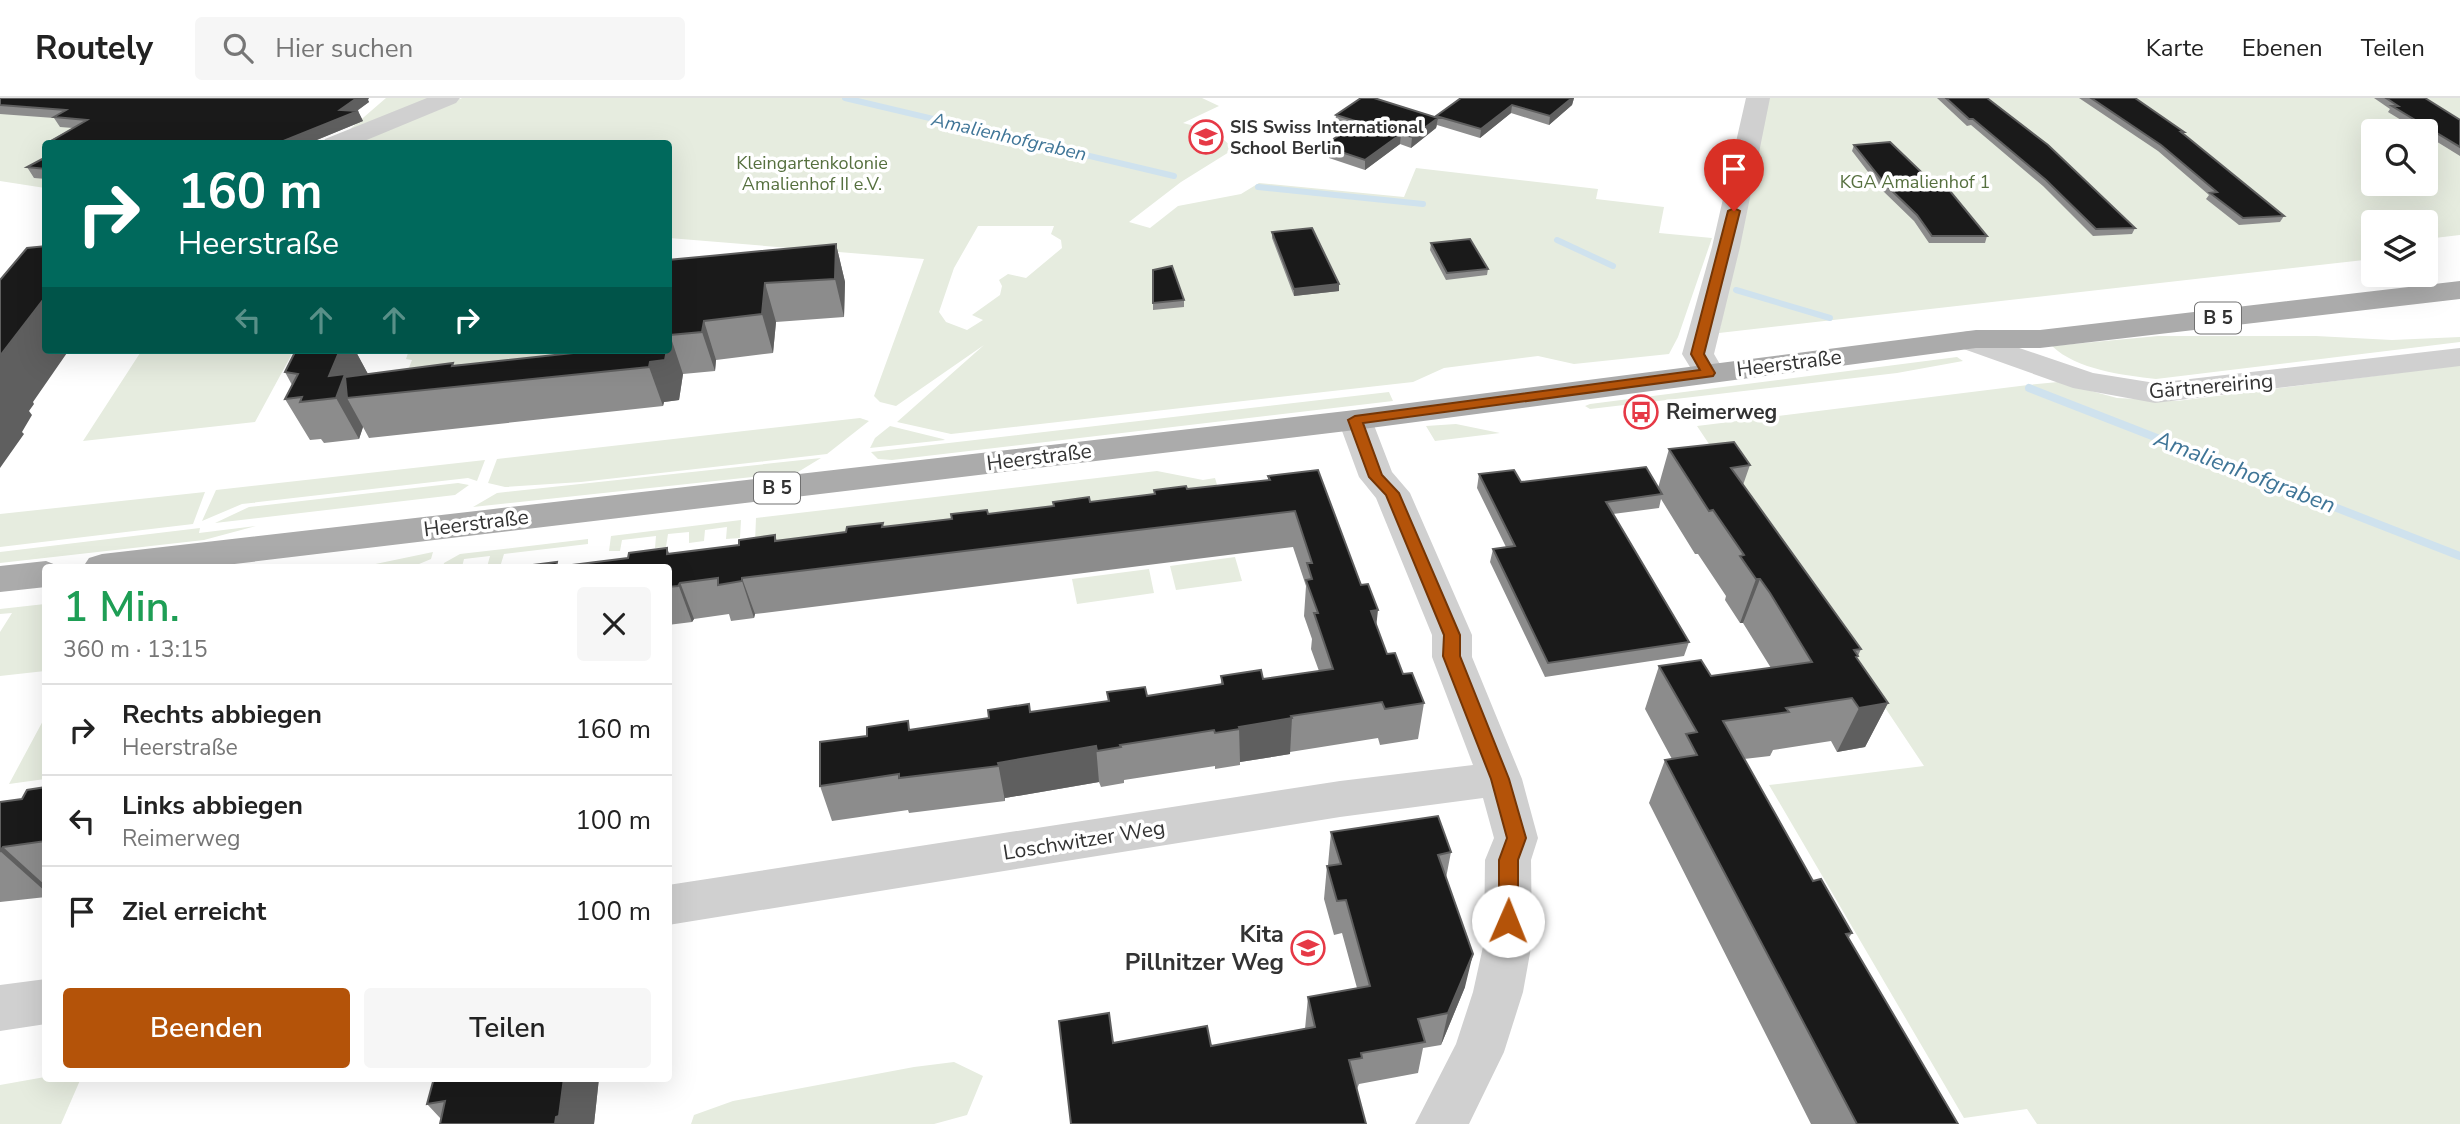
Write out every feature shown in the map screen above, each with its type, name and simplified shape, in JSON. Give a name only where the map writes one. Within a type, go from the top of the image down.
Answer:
[{"type":"main road","points":[[2438,271],[2460,268]]},
{"type":"main road","name":"Heerstraße","points":[[1973,340],[2019,319],[2361,280]]},
{"type":"main road","name":"Heerstraße","points":[[128,564],[1355,420],[1973,340],[2040,339],[2460,290]]},
{"type":"main road","points":[[0,579],[42,574]]},
{"type":"street","points":[[344,140],[448,98]]},
{"type":"street","points":[[1709,373],[1698,354],[1726,247],[1758,98]]},
{"type":"street","name":"Gärtnereiring","points":[[1973,340],[2024,362],[2094,383],[2130,392],[2155,393],[2460,358]]},
{"type":"street","points":[[1355,420],[1376,477],[1392,493],[1452,635],[1452,656],[1500,779],[1517,838],[1508,860],[1508,942],[1498,992],[1479,1052],[1441,1124]]},
{"type":"street","name":"Loschwitzer Weg","points":[[672,904],[1352,797],[1500,779]]},
{"type":"street","points":[[0,1008],[42,1002]]},
{"type":"green space","points":[[0,98],[301,98],[68,140],[42,140],[42,188],[0,181]]},
{"type":"green space","points":[[386,98],[430,98],[349,130]]},
{"type":"green space","name":"Kleingartenkolonie Amalienhof II e.V.","points":[[462,98],[1202,98],[1219,106],[1183,123],[1214,131],[1234,149],[1181,182],[1129,222],[1150,228],[1178,206],[1241,194],[1259,183],[1404,197],[1416,168],[1598,189],[1596,199],[1664,207],[1659,233],[1712,238],[1678,337],[1669,354],[1574,364],[1538,356],[1444,368],[1413,382],[951,434],[897,422],[984,345],[896,406],[880,402],[874,396],[924,259],[672,238],[672,140],[359,140]],"holes":[[[978,226],[1054,226],[1051,234],[1061,240],[1062,248],[1026,278],[1008,274],[999,280],[1002,286],[1000,295],[972,315],[983,320],[967,330],[946,322],[939,312],[954,268]]]},
{"type":"green space","name":"KGA Amalienhof 1","points":[[1767,98],[2460,98],[2460,235],[2438,238],[2438,210],[2361,210],[2361,260],[1719,333]]},
{"type":"green space","points":[[2158,336],[2316,336],[2392,340],[2460,337],[2460,342],[2156,379],[2087,366],[2074,361],[2052,346]]},
{"type":"green space","points":[[139,354],[292,354],[255,422],[83,441]]},
{"type":"green space","points":[[408,354],[585,354],[580,373],[403,383],[412,360],[406,359]]},
{"type":"green space","points":[[1957,357],[1963,361],[1897,373],[1590,409],[1585,406],[1590,404]]},
{"type":"green space","points":[[2460,365],[2460,1124],[2037,1124],[2027,1109],[1964,1118],[1769,785],[1924,766],[1697,426],[2058,382],[2117,398],[2177,401]]},
{"type":"green space","points":[[1389,392],[1393,401],[892,460],[878,459],[871,452]]},
{"type":"green space","points":[[860,418],[869,421],[827,454],[581,482],[505,487],[488,483],[497,459]]},
{"type":"green space","points":[[1456,424],[1500,433],[1435,441],[1426,426]]},
{"type":"green space","points":[[890,426],[945,440],[870,448],[875,438]]},
{"type":"green space","points":[[821,458],[798,472],[473,507],[497,493]]},
{"type":"green space","points":[[485,460],[477,481],[468,478],[242,504],[202,521],[216,490]]},
{"type":"green space","points":[[1157,471],[1203,480],[1215,478],[1223,505],[754,567],[756,518]]},
{"type":"green space","points":[[458,483],[469,485],[455,495],[215,523],[249,507]]},
{"type":"green space","points":[[205,492],[193,524],[0,547],[0,514]]},
{"type":"green space","points":[[741,520],[740,538],[726,539],[727,527],[705,530],[704,541],[689,543],[689,532],[668,534],[666,547],[655,548],[656,536],[622,540],[620,551],[609,551],[611,536]]},
{"type":"green space","points":[[256,526],[204,540],[0,563],[0,552],[200,528],[199,533]]},
{"type":"green space","points":[[588,539],[588,544],[504,554],[501,564],[488,564],[490,556],[464,559],[463,564],[444,564],[460,554]]},
{"type":"green space","points":[[433,552],[431,559],[419,564],[375,564]]},
{"type":"green space","points":[[1235,557],[1242,581],[1176,590],[1170,566]]},
{"type":"green space","points":[[1149,569],[1154,593],[1077,604],[1072,579]]},
{"type":"green space","points":[[42,604],[42,671],[0,676],[0,632],[12,613],[0,614],[0,609]]},
{"type":"green space","points":[[42,723],[42,779],[9,784]]},
{"type":"green space","points":[[954,1062],[983,1076],[967,1115],[934,1124],[691,1124],[694,1115],[733,1101]]},
{"type":"green space","points":[[42,1078],[42,1082],[79,1082],[61,1124],[0,1124],[0,1085]]},
{"type":"building","points":[[0,98],[357,98],[340,110],[358,111],[286,140],[53,140],[87,120],[54,117],[66,110],[0,105]]},
{"type":"building","points":[[1361,98],[1374,98],[1438,118],[1412,137],[1401,134],[1365,160],[1329,148],[1334,144],[1329,142],[1359,122],[1336,115]]},
{"type":"building","points":[[1461,98],[1572,98],[1550,116],[1512,105],[1481,129],[1436,116]]},
{"type":"building","points":[[1946,98],[1987,98],[2048,145],[2135,228],[2096,229],[2046,180]]},
{"type":"building","points":[[2091,98],[2135,98],[2184,132],[2181,132],[2284,216],[2243,218],[2210,193],[2217,192],[2161,145]]},
{"type":"building","points":[[2386,98],[2425,98],[2460,120],[2460,147],[2438,134],[2438,119],[2414,119],[2392,106],[2398,106]]},
{"type":"building","points":[[1890,142],[1941,191],[1950,191],[1987,236],[1932,236],[1917,215],[1885,184],[1854,145]]},
{"type":"building","points":[[42,159],[42,169],[27,167]]},
{"type":"building","points":[[1312,228],[1339,284],[1294,289],[1272,232]]},
{"type":"building","points":[[1470,239],[1488,269],[1447,273],[1431,243]]},
{"type":"building","points":[[836,244],[835,279],[765,283],[762,314],[704,321],[702,332],[672,335],[672,260]]},
{"type":"building","points":[[42,246],[42,301],[0,356],[0,280],[27,248]]},
{"type":"building","points":[[1172,266],[1184,300],[1153,303],[1153,270]]},
{"type":"building","points":[[294,354],[338,354],[329,376],[345,374],[336,398],[300,402],[302,397],[285,399],[298,374],[285,372]]},
{"type":"building","points":[[564,354],[666,354],[665,360],[650,362],[649,367],[347,398],[345,377],[453,363],[452,366]]},
{"type":"building","points":[[1734,442],[1750,465],[1731,468],[1861,649],[1854,650],[1858,656],[1856,657],[1888,703],[1859,708],[1852,698],[1786,708],[1789,712],[1723,721],[1813,881],[1821,879],[1852,933],[1846,934],[1958,1124],[1857,1124],[1665,760],[1697,755],[1686,734],[1697,732],[1659,666],[1701,660],[1711,676],[1812,662],[1770,593],[1760,579],[1756,579],[1740,556],[1744,555],[1713,510],[1709,511],[1669,449]]},
{"type":"building","points":[[1646,467],[1662,494],[1606,502],[1689,642],[1548,663],[1493,549],[1515,546],[1479,474],[1514,470],[1521,482]]},
{"type":"building","points":[[1318,470],[1361,585],[1368,584],[1378,610],[1371,611],[1387,654],[1395,653],[1403,674],[1412,673],[1424,703],[1385,709],[1382,702],[1291,716],[1292,718],[1215,733],[1214,730],[1097,751],[1096,746],[998,763],[999,766],[899,778],[899,774],[820,786],[820,742],[867,736],[867,727],[908,721],[909,730],[989,718],[988,710],[1029,704],[1030,712],[1109,701],[1107,692],[1145,687],[1147,696],[1223,684],[1221,676],[1261,670],[1263,679],[1333,669],[1306,580],[1312,579],[1307,563],[1312,563],[1295,511],[742,578],[742,581],[718,585],[718,578],[672,587],[672,564],[580,564],[628,558],[629,553],[667,548],[667,554],[739,545],[739,540],[775,535],[775,541],[846,532],[847,527],[883,523],[882,527],[952,519],[951,514],[987,510],[988,514],[1054,506],[1053,502],[1089,497],[1090,502],[1155,494],[1154,490],[1186,486],[1187,489],[1270,480],[1268,476]]},
{"type":"building","points":[[42,788],[42,842],[3,847],[0,851],[0,802],[22,799],[27,790]]},
{"type":"building","points":[[1438,816],[1451,852],[1438,855],[1473,954],[1448,1013],[1418,1019],[1425,1042],[1361,1053],[1362,1058],[1349,1060],[1366,1124],[1071,1124],[1059,1021],[1109,1013],[1113,1043],[1207,1026],[1211,1046],[1315,1027],[1308,997],[1370,986],[1346,900],[1337,901],[1327,866],[1341,864],[1331,832]]},
{"type":"building","points":[[433,1082],[563,1082],[559,1116],[556,1117],[555,1124],[440,1124],[445,1101],[427,1104]]},
{"type":"waterway","name":"Amalienhofgraben","points":[[845,98],[1174,176]]},
{"type":"waterway","name":"Amalienhofgraben","points":[[1258,187],[1423,204]]},
{"type":"waterway","name":"Amalienhofgraben","points":[[1557,240],[1613,266]]},
{"type":"waterway","name":"Amalienhofgraben","points":[[1736,290],[1830,318]]},
{"type":"waterway","name":"Amalienhofgraben","points":[[2029,388],[2460,556]]},
{"type":"place","name":"SIS Swiss International School Berlin","points":[[1206,137]]},
{"type":"place","name":"Reimerweg","points":[[1641,412]]},
{"type":"place","name":"Kita Pillnitzer Weg","points":[[1308,948]]},
{"type":"route","points":[[1508,921],[1508,860],[1517,838],[1500,779],[1452,656],[1452,635],[1392,493],[1376,477],[1355,420],[1709,373],[1698,354],[1734,211]]}]
